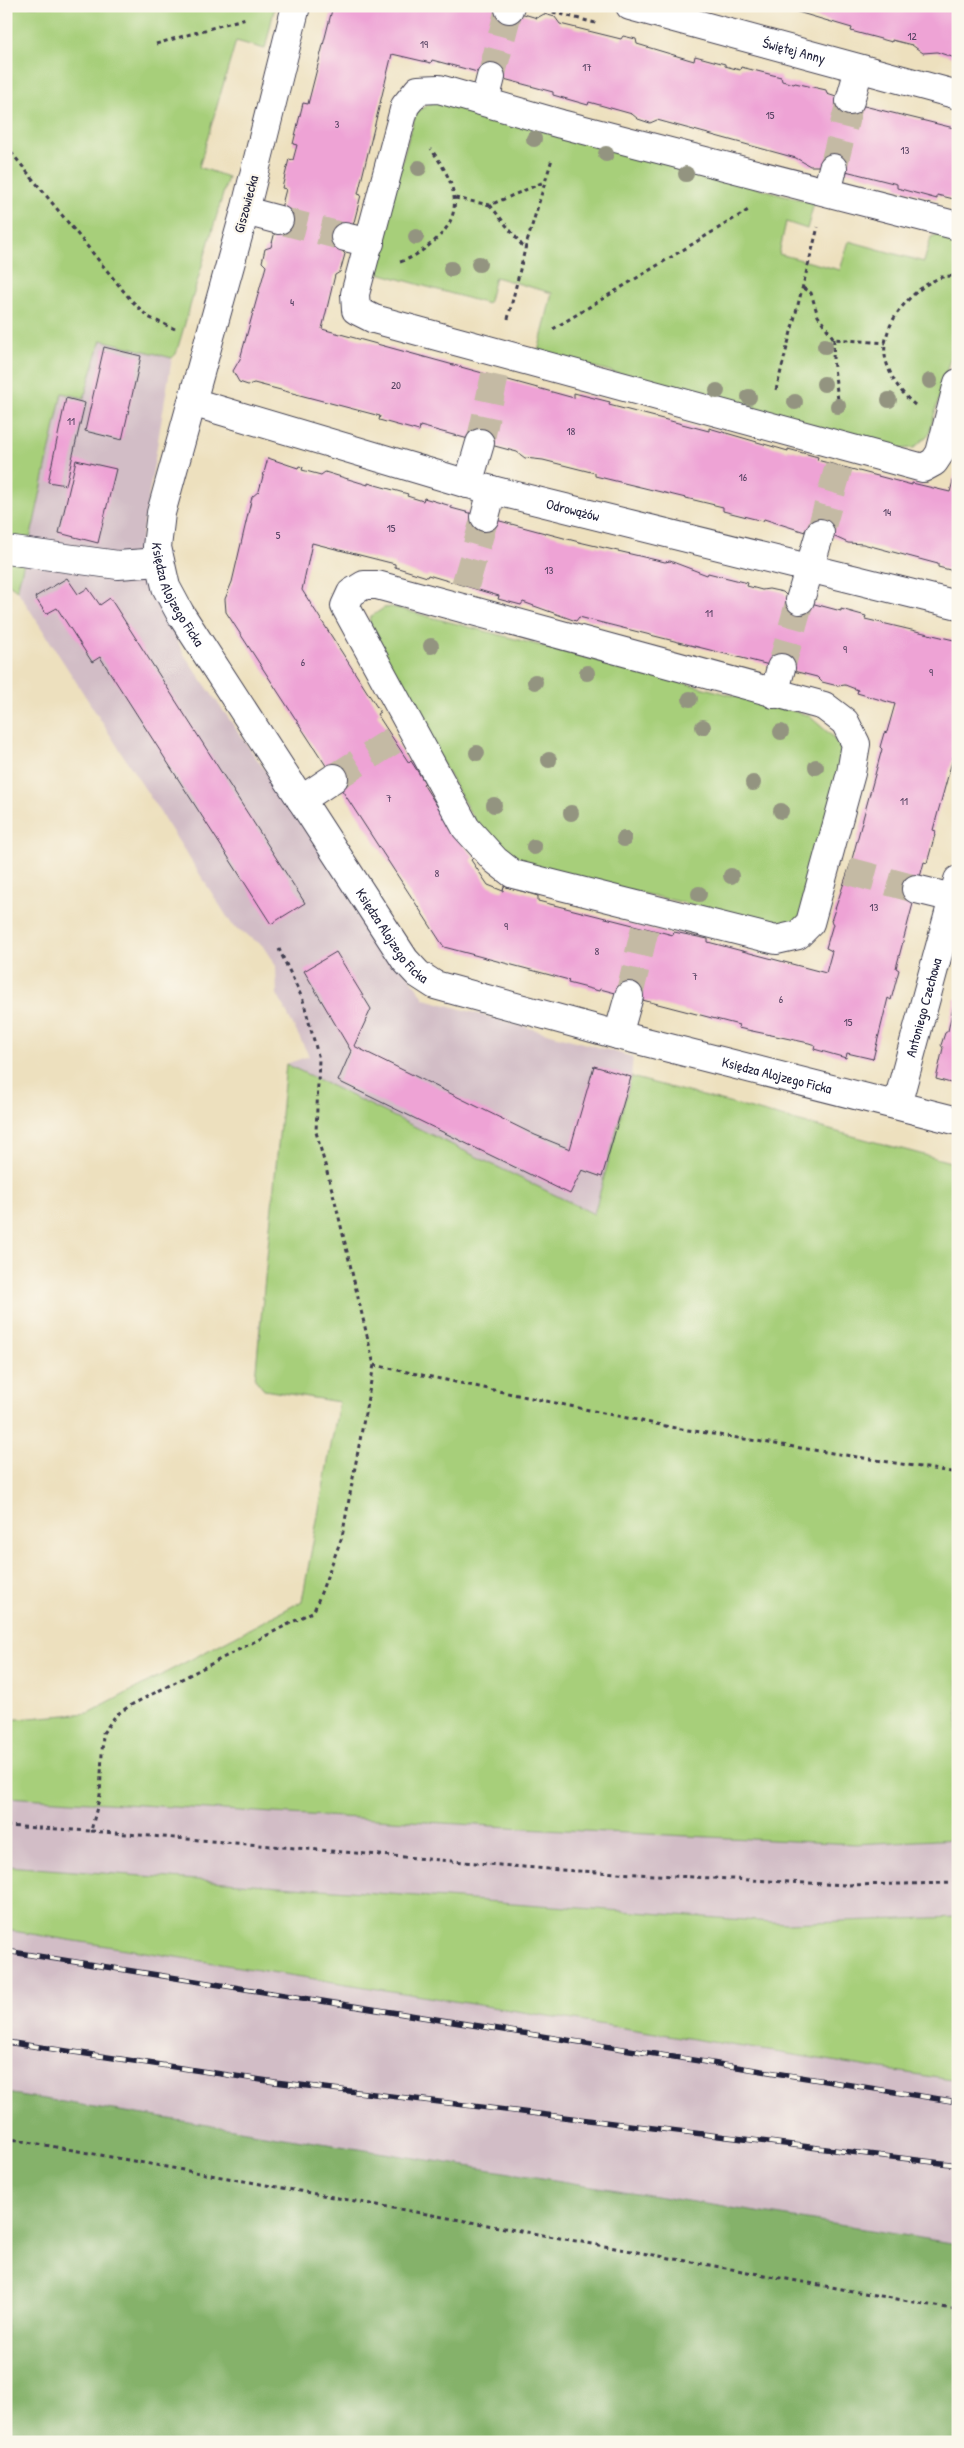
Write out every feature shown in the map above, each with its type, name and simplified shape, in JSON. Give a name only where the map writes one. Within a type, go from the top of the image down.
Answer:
[{"type":"street","name":"Giszowiecka","points":[[192,402],[245,211],[296,6]]},
{"type":"street","name":"Świętej Anny","points":[[630,6],[858,69],[956,87]]},
{"type":"street","points":[[850,101],[858,69]]},
{"type":"street","points":[[958,226],[830,180],[781,180],[561,124],[488,89],[418,90],[405,106],[399,130],[360,247],[355,294],[356,310],[374,319],[498,364],[528,361],[767,425],[842,457],[923,468],[934,462],[940,453],[958,384]]},
{"type":"street","points":[[245,211],[279,220]]},
{"type":"street","name":"Odrowążów","points":[[192,402],[480,487],[958,605]]},
{"type":"street","name":"Księdza Alojzego Ficka","points":[[192,402],[161,513],[157,547],[166,587],[180,613],[301,800],[406,960],[418,974],[435,985],[618,1035],[958,1121]]},
{"type":"street","points":[[480,443],[480,487],[485,517]]},
{"type":"street","points":[[800,600],[820,533]]},
{"type":"street","points":[[6,550],[118,565],[160,562]]},
{"type":"street","points":[[364,585],[377,585],[463,596],[778,681],[824,706],[844,722],[856,744],[838,868],[810,923],[798,935],[776,940],[648,918],[513,874],[495,860],[466,828],[403,735],[345,606],[350,593],[364,585]]},
{"type":"street","points":[[301,800],[334,778]]},
{"type":"street","points":[[916,889],[955,889]]},
{"type":"street","name":"Antoniego Czechowa","points":[[897,1105],[955,889]]},
{"type":"street","points":[[618,1035],[628,996]]},
{"type":"path","points":[[156,44],[246,18]]},
{"type":"path","points":[[498,364],[525,249],[561,124]]},
{"type":"path","points":[[360,247],[385,264],[412,259],[443,234],[452,217],[455,198],[448,173],[429,146],[411,134],[399,130]]},
{"type":"path","points":[[6,146],[130,299],[148,317],[186,334],[209,341]]},
{"type":"path","points":[[528,361],[535,340],[778,192],[781,180]]},
{"type":"path","points":[[767,425],[830,180]]},
{"type":"path","points":[[455,198],[490,205],[545,182]]},
{"type":"path","points":[[490,205],[525,249]]},
{"type":"path","points":[[948,423],[933,418],[902,393],[886,363],[886,343],[888,332],[896,314],[917,291],[943,277],[958,276]]},
{"type":"path","points":[[803,288],[811,293],[818,316],[834,339],[842,457]]},
{"type":"path","points":[[834,339],[886,343]]},
{"type":"path","points":[[91,1831],[100,1795],[103,1732],[116,1715],[131,1705],[314,1611],[342,1537],[374,1365],[335,1201],[316,1132],[319,1059],[303,1000],[279,949]]},
{"type":"path","points":[[374,1365],[675,1428],[958,1472]]},
{"type":"path","points":[[6,1826],[91,1831],[560,1870],[844,1885],[958,1882]]},
{"type":"path","points":[[6,2138],[958,2310]]},
{"type":"shaded area","points":[[101,340],[172,358],[139,553],[183,653],[425,999],[633,1057],[631,1077],[594,1214],[286,1064],[309,1056],[277,994],[276,966],[262,945],[233,926],[17,590],[34,523],[62,393],[84,398]]},
{"type":"shaded area","points":[[260,1320],[958,1360],[958,2302],[6,2122],[6,1720],[89,1713],[302,1601],[339,1402],[264,1390],[255,1379]]},
{"type":"green space","points":[[6,6],[275,6],[265,49],[236,41],[199,167],[228,177],[176,354],[172,358],[101,340],[84,398],[62,393],[34,523],[17,590],[6,582]]},
{"type":"green space","points":[[436,100],[814,203],[807,229],[786,222],[779,254],[840,270],[849,241],[924,262],[931,237],[939,234],[958,241],[958,330],[929,434],[914,448],[900,449],[538,352],[552,293],[495,277],[488,304],[371,271],[416,112]]},
{"type":"green space","points":[[392,607],[808,715],[831,735],[841,748],[840,766],[805,912],[792,923],[778,924],[516,865],[482,834],[368,630],[370,617],[384,608]]},
{"type":"green space","points":[[286,1064],[594,1214],[631,1077],[958,1164],[958,1839],[855,1844],[543,1829],[6,1797],[6,1720],[89,1713],[302,1601],[339,1402],[264,1390],[255,1379]]},
{"type":"green space","points":[[6,1866],[786,1923],[958,1917],[958,2081],[6,1930]]},
{"type":"green space","points":[[6,2093],[958,2244],[958,2442],[6,2442]]},
{"type":"building","points":[[333,6],[497,6],[537,18],[544,14],[555,17],[560,24],[621,39],[623,36],[636,39],[637,44],[694,61],[695,56],[740,70],[741,67],[781,77],[782,81],[826,90],[827,94],[864,106],[958,129],[958,200],[937,195],[937,199],[897,188],[897,184],[826,166],[810,166],[796,158],[657,120],[650,123],[638,119],[632,114],[589,102],[588,105],[553,95],[553,92],[432,60],[431,63],[392,54],[358,194],[361,195],[353,226],[341,249],[345,254],[340,272],[335,275],[322,329],[574,398],[574,393],[610,402],[609,405],[709,431],[709,428],[788,451],[788,449],[818,457],[817,460],[912,485],[912,483],[950,492],[958,463],[958,572],[938,567],[938,564],[863,544],[848,543],[835,537],[812,531],[805,530],[805,532],[764,519],[763,521],[723,511],[723,507],[595,476],[595,473],[543,460],[525,458],[517,452],[420,426],[419,431],[379,420],[380,416],[254,383],[248,385],[239,382],[233,371],[240,359],[266,266],[262,262],[265,249],[271,247],[286,189],[282,188],[289,159],[293,160],[297,145],[293,144],[303,103],[308,104]]},
{"type":"building","points":[[766,6],[958,6],[958,59],[937,52],[923,53],[912,45],[892,40],[892,42],[851,31],[852,28],[784,8],[783,11]]},
{"type":"building","points":[[104,347],[141,356],[122,440],[85,431]]},
{"type":"building","points":[[66,398],[85,403],[66,485],[48,482]]},
{"type":"building","points":[[268,458],[298,468],[299,466],[303,467],[302,470],[321,475],[325,472],[368,485],[368,483],[408,494],[407,496],[423,501],[424,498],[451,506],[451,508],[579,542],[665,562],[670,561],[707,575],[708,573],[748,583],[747,586],[762,590],[769,589],[783,592],[788,597],[866,616],[865,619],[958,641],[958,740],[933,830],[936,831],[927,863],[924,862],[896,968],[899,970],[891,1000],[888,998],[873,1059],[847,1053],[846,1058],[814,1049],[815,1045],[809,1043],[738,1028],[739,1025],[600,989],[599,991],[568,983],[569,980],[444,947],[226,612],[225,599],[232,582],[252,497],[259,491]],"holes":[[[312,543],[395,564],[395,567],[499,596],[498,599],[521,605],[523,602],[576,621],[579,617],[817,677],[822,682],[838,686],[845,685],[858,690],[857,693],[895,704],[887,732],[884,733],[880,747],[882,749],[852,859],[831,921],[833,924],[826,948],[832,951],[826,973],[708,942],[708,939],[674,932],[673,935],[538,901],[538,896],[504,886],[503,891],[488,885],[471,860],[474,857],[459,840],[423,784],[425,783],[411,761],[409,763],[377,714],[380,712],[302,590]]]},
{"type":"building","points":[[76,460],[116,469],[98,543],[59,533]]},
{"type":"building","points":[[67,578],[78,594],[88,588],[100,605],[110,598],[305,903],[271,924],[100,657],[92,662],[57,608],[46,614],[35,597]]},
{"type":"building","points":[[336,952],[371,1009],[354,1046],[535,1135],[570,1149],[594,1066],[631,1077],[602,1177],[582,1170],[570,1194],[338,1081],[351,1051],[304,971]]},
{"type":"building","points":[[955,999],[958,999],[958,1085],[936,1079],[943,1048],[941,1045],[945,1033],[948,1031]]},
{"type":"tunnel","points":[[491,77],[509,9]]},
{"type":"tunnel","points":[[833,168],[850,101]]},
{"type":"tunnel","points":[[279,220],[345,237]]},
{"type":"tunnel","points":[[480,443],[495,375]]},
{"type":"tunnel","points":[[820,533],[839,466]]},
{"type":"tunnel","points":[[465,586],[485,517]]},
{"type":"tunnel","points":[[781,668],[800,600]]},
{"type":"tunnel","points":[[334,778],[394,740]]},
{"type":"tunnel","points":[[848,871],[916,889]]},
{"type":"tunnel","points":[[629,996],[645,928]]},
{"type":"railway","points":[[6,1951],[958,2102]]},
{"type":"railway","points":[[6,2042],[275,2082],[958,2165]]}]
